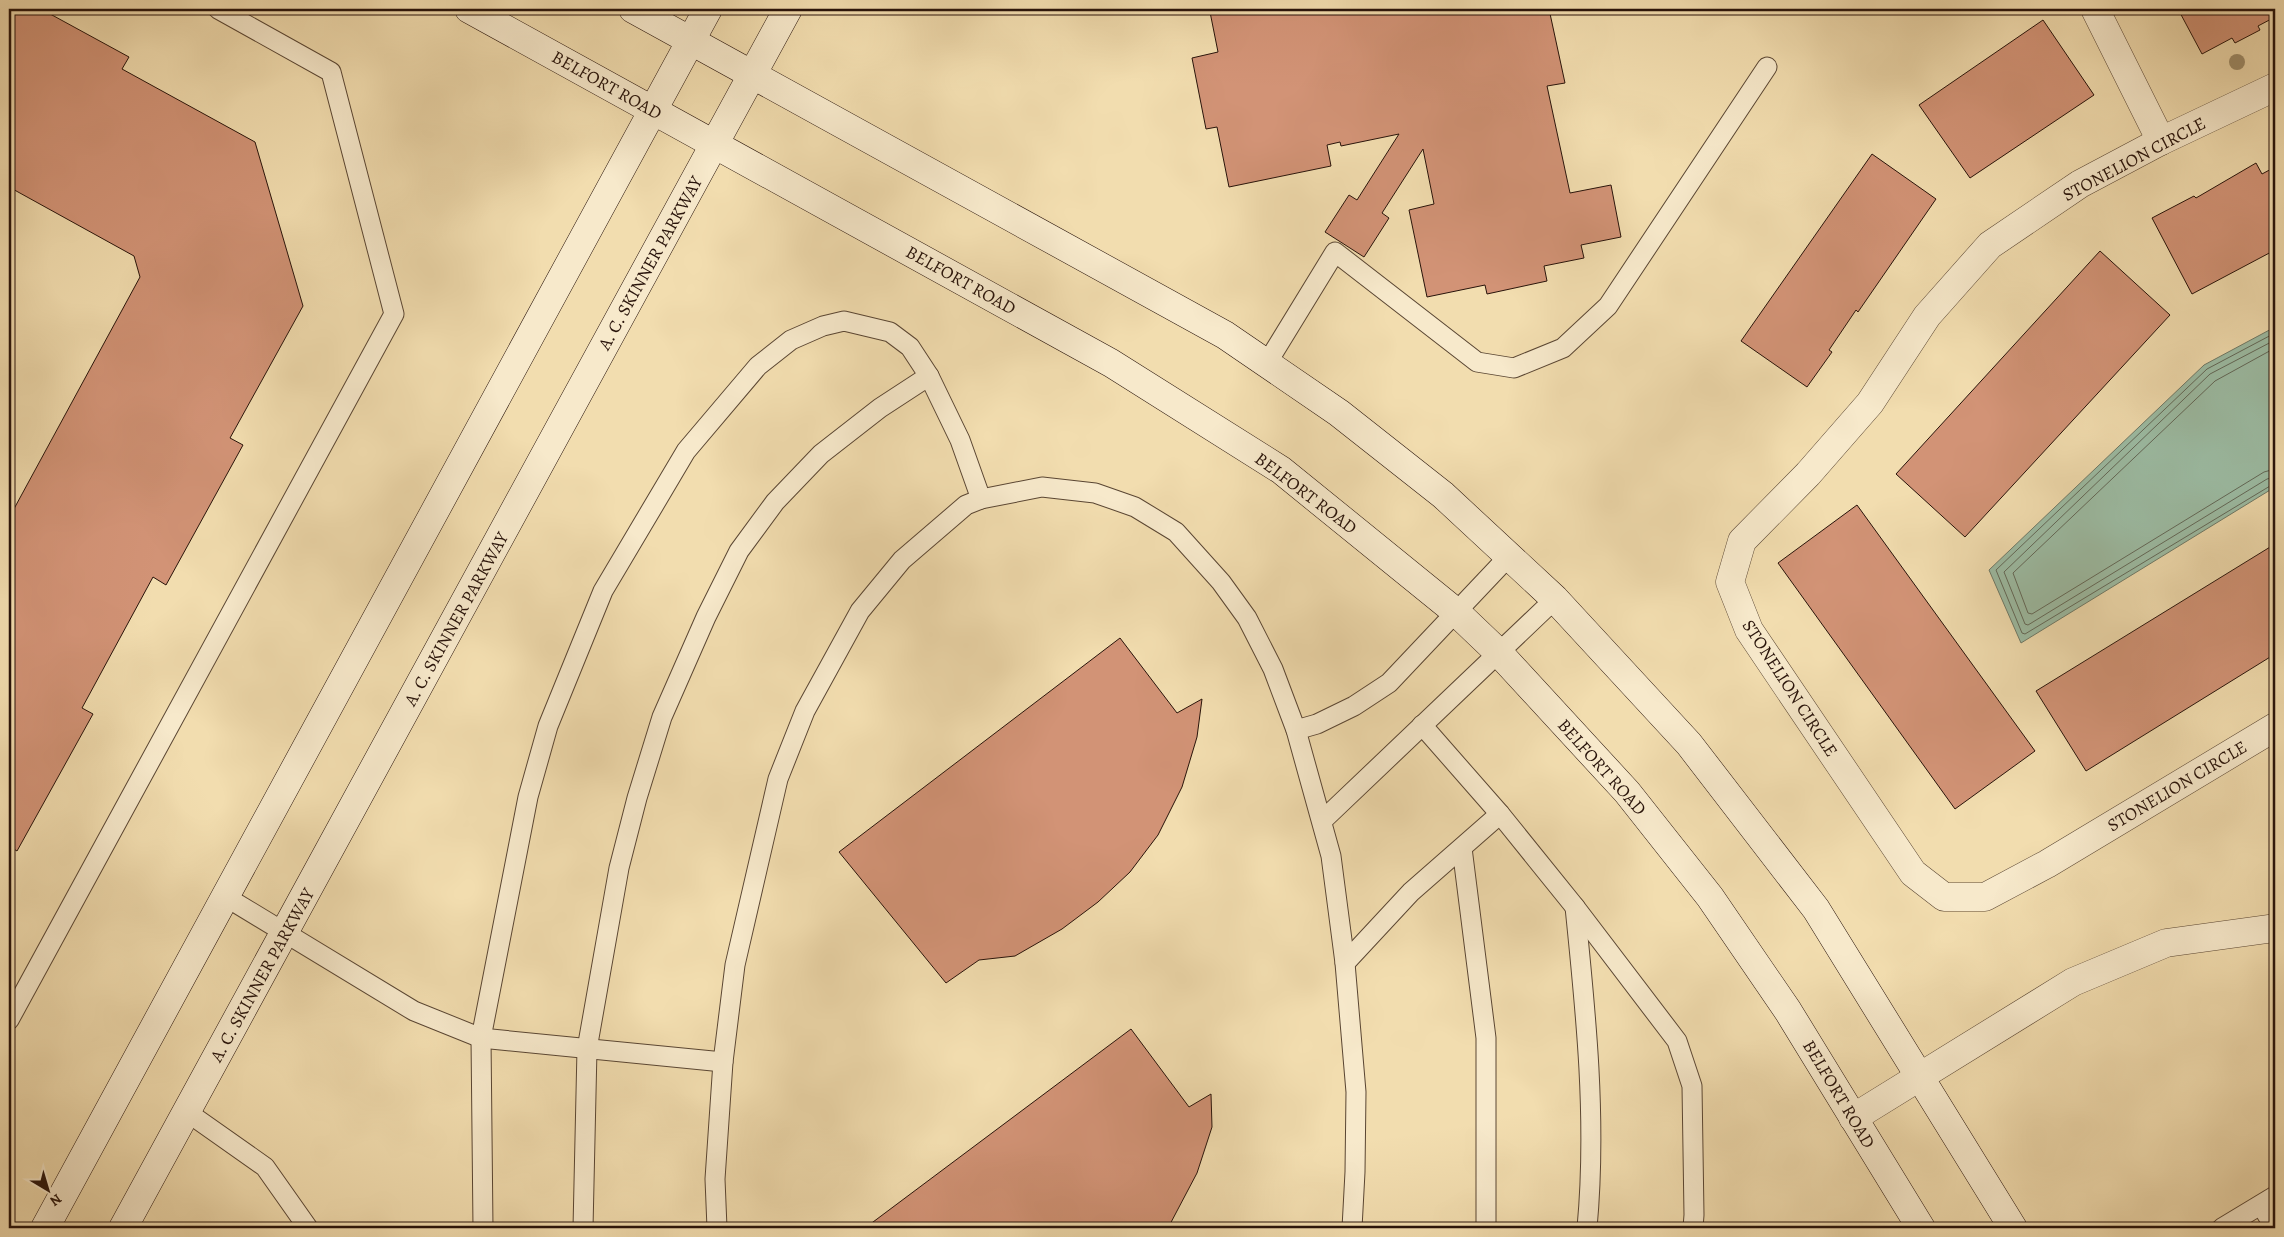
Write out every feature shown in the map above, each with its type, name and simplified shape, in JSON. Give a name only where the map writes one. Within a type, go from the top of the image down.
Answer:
[{"type":"main road","name":"BELFORT ROAD","points":[[469,9],[1111,363],[1281,470],[1456,612],[1498,653],[1627,792],[1710,897],[1788,1011],[1853,1118],[1915,1226]]},
{"type":"main road","points":[[634,9],[1225,335],[1339,412],[1436,489],[1510,555],[1555,599],[1689,744],[1816,909],[2013,1228]]},
{"type":"main road","points":[[45,1228],[708,9]]},
{"type":"main road","name":"A. C. SKINNER PARKWAY","points":[[123,1228],[788,9]]},
{"type":"main road","points":[[2095,9],[2161,142]]},
{"type":"main road","name":"STONELION CIRCLE","points":[[2275,87],[2161,142],[2080,184],[1990,245],[1927,316],[1870,404],[1808,474],[1742,541],[1730,582],[1749,630],[1913,873],[1944,897],[1985,897],[2047,864],[2275,727]]},
{"type":"main road","points":[[1853,1118],[2073,982],[2166,943],[2275,928]]},
{"type":"lane","points":[[9,1020],[394,314],[330,72],[218,9]]},
{"type":"lane","points":[[1267,363],[1335,252],[1477,362],[1514,368],[1563,348],[1608,306],[1767,67]]},
{"type":"lane","points":[[483,1228],[482,1038],[528,798],[548,726],[603,591],[686,451],[758,366],[791,340],[823,326],[844,321],[890,332],[910,347],[929,376],[960,440],[981,499]]},
{"type":"lane","points":[[583,1228],[587,1049],[619,868],[637,798],[662,717],[706,617],[739,551],[775,502],[821,454],[880,408],[929,376]]},
{"type":"lane","points":[[717,1228],[714,1180],[723,1062],[735,964],[778,779],[805,711],[860,611],[902,560],[966,505],[981,499],[1042,487],[1095,493],[1135,507],[1176,532],[1221,582],[1247,618],[1273,669],[1296,730],[1323,820],[1331,856],[1344,963],[1356,1092],[1352,1228]]},
{"type":"lane","points":[[1296,730],[1317,724],[1354,706],[1389,683],[1510,555]]},
{"type":"lane","points":[[1323,820],[1555,599]]},
{"type":"lane","points":[[1422,725],[1500,814],[1575,907],[1677,1041],[1692,1086],[1694,1214],[1692,1228]]},
{"type":"lane","points":[[1344,963],[1411,892],[1500,814]]},
{"type":"lane","points":[[1462,848],[1486,1038],[1486,1228]]},
{"type":"lane","points":[[226,898],[414,1011],[482,1038],[723,1062]]},
{"type":"lane","points":[[1575,907],[1588,1038],[1592,1177],[1587,1228]]},
{"type":"lane","points":[[187,1112],[265,1167],[308,1228]]},
{"type":"lane","points":[[2222,1228],[2268,1200],[2275,1228]]},
{"type":"water","points":[[2275,327],[2275,487],[2021,643],[1989,570],[2204,365]]},
{"type":"building","points":[[9,9],[41,9],[129,57],[122,69],[255,142],[303,306],[230,438],[243,445],[166,585],[153,577],[82,708],[93,714],[17,851],[9,846],[9,518],[140,277],[134,256],[9,187]]},
{"type":"building","points":[[1225,9],[1259,9],[1260,13],[1279,9],[1549,9],[1565,83],[1547,86],[1570,193],[1611,185],[1621,237],[1581,245],[1584,258],[1544,266],[1547,281],[1487,294],[1485,285],[1427,297],[1409,210],[1434,204],[1423,149],[1382,213],[1389,218],[1364,257],[1325,232],[1349,195],[1357,200],[1399,134],[1341,146],[1340,142],[1327,145],[1331,166],[1229,187],[1217,127],[1206,129],[1192,58],[1218,52],[1210,12]]},
{"type":"building","points":[[2178,9],[2275,9],[2275,17],[2258,26],[2260,30],[2235,43],[2232,38],[2202,54]]},
{"type":"building","points":[[2043,20],[2094,95],[1970,178],[1919,105]]},
{"type":"building","points":[[1872,154],[1936,199],[1858,312],[1856,310],[1829,350],[1832,352],[1807,387],[1741,341]]},
{"type":"building","points":[[2256,163],[2262,174],[2275,167],[2275,250],[2192,294],[2152,218],[2194,196],[2196,198]]},
{"type":"building","points":[[2100,251],[2170,315],[1965,537],[1896,474]]},
{"type":"building","points":[[1857,505],[2035,751],[1955,809],[1778,563]]},
{"type":"building","points":[[2275,544],[2275,654],[2086,771],[2036,691]]},
{"type":"building","points":[[1120,638],[1177,713],[1202,699],[1197,737],[1182,787],[1158,835],[1130,872],[1098,902],[1062,929],[1015,956],[979,960],[946,983],[839,852]]},
{"type":"building","points":[[1131,1029],[1189,1107],[1211,1094],[1212,1127],[1197,1173],[1168,1228],[865,1228]]}]
